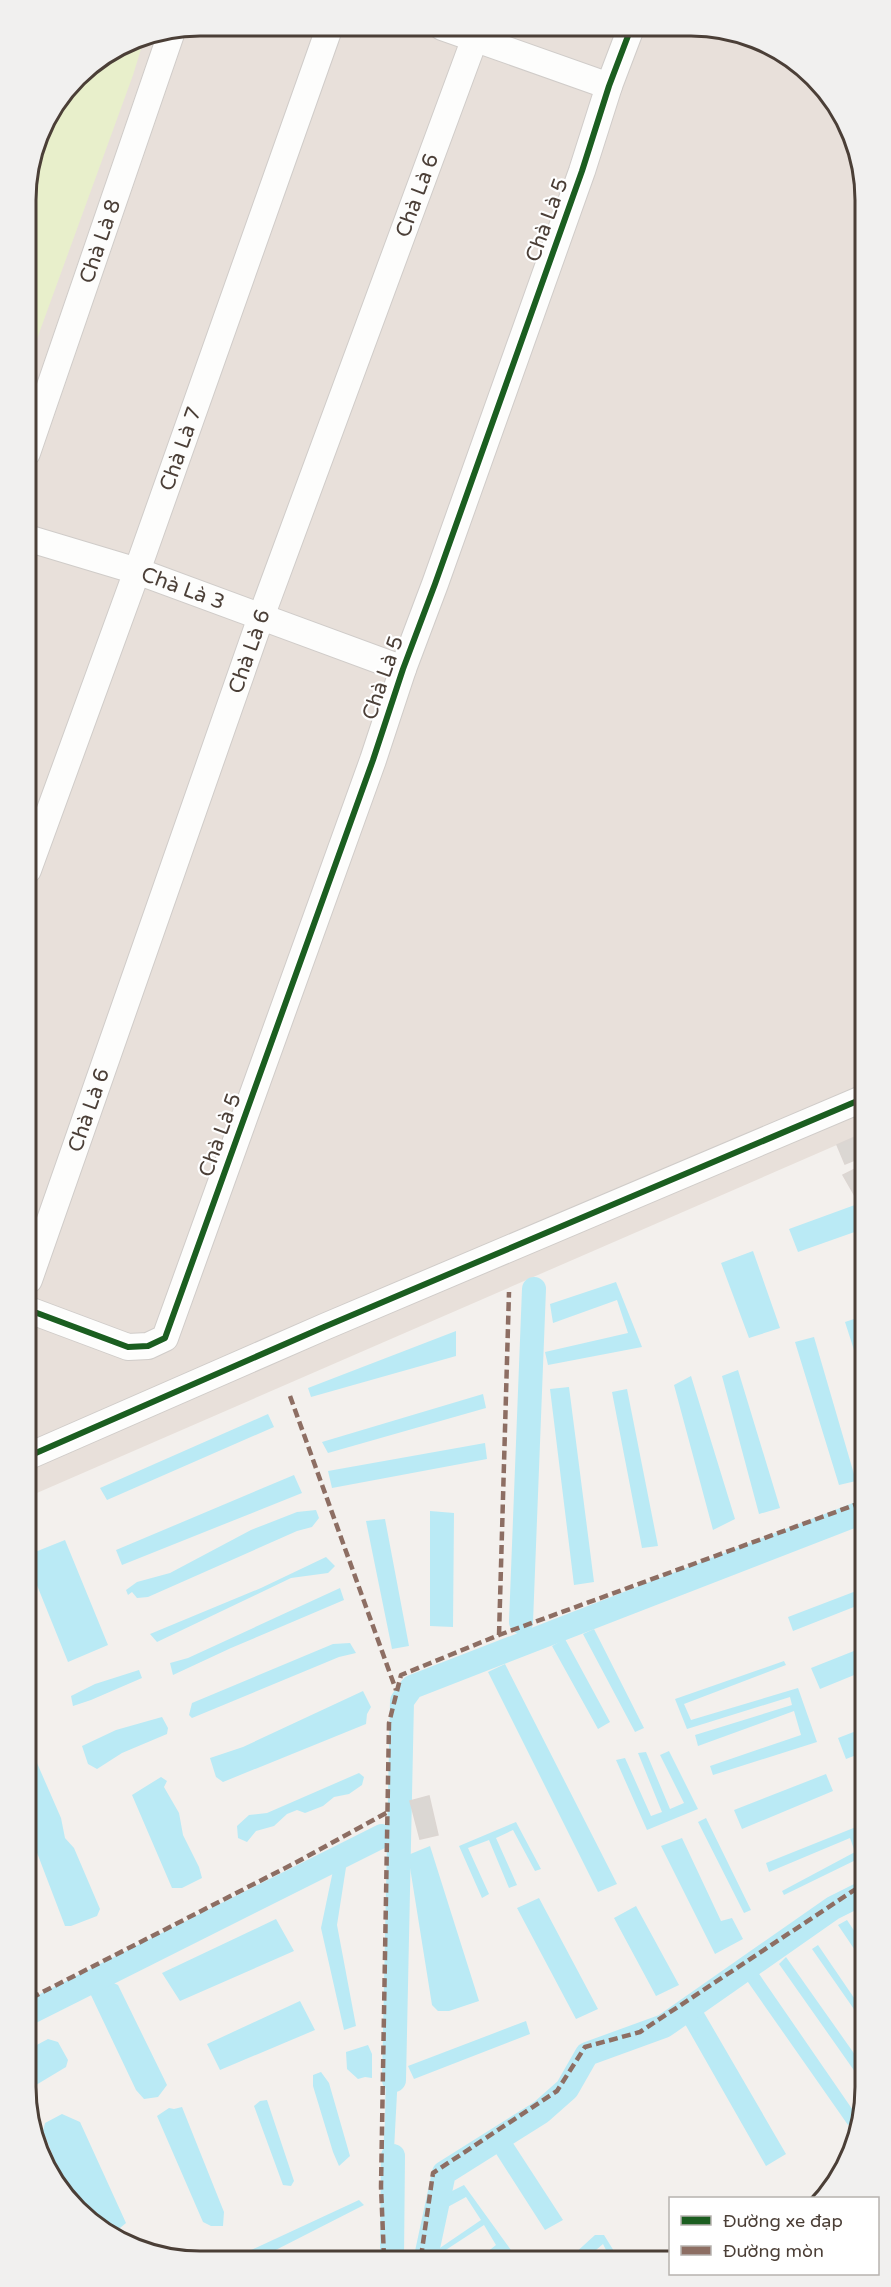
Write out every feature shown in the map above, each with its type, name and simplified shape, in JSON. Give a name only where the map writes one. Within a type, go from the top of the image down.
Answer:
[{"type":"street","name":"Chà Là 7","points":[[36,848],[326,36]]},
{"type":"street","name":"Chà Là 6","points":[[36,1260],[261,617],[475,36]]},
{"type":"street","points":[[481,36],[609,86]]},
{"type":"street","name":"Chà Là 5","points":[[36,1313],[128,1347],[148,1346],[165,1338],[373,760],[403,669],[570,205],[609,86],[629,36]]},
{"type":"street","name":"Chà Là 8","points":[[36,427],[169,39]]},
{"type":"street","name":"Chà Là 3","points":[[36,541],[137,571],[403,669]]},
{"type":"street","points":[[36,1452],[855,1102]]},
{"type":"shaded area","points":[[702,36],[723,39],[764,53],[791,70],[821,100],[843,137],[854,178],[855,200],[855,1137],[36,1493],[36,189],[42,157],[53,127],[70,100],[100,70],[127,53],[178,37]]},
{"type":"green space","points":[[142,47],[36,342],[36,189],[48,137],[70,100],[92,77],[118,58]]},
{"type":"water","points":[[855,1205],[855,1232],[798,1252],[789,1229]]},
{"type":"water","points":[[753,1251],[780,1328],[749,1338],[721,1263]]},
{"type":"water","points":[[616,1282],[642,1347],[548,1365],[545,1352],[628,1333],[617,1300],[553,1323],[550,1304]]},
{"type":"water","points":[[855,1319],[855,1353],[845,1322]]},
{"type":"water","points":[[456,1331],[456,1356],[311,1397],[308,1388]]},
{"type":"water","points":[[814,1337],[855,1481],[839,1485],[795,1342]]},
{"type":"water","points":[[738,1370],[780,1508],[759,1514],[722,1376]]},
{"type":"water","points":[[691,1376],[735,1519],[713,1530],[674,1385]]},
{"type":"water","points":[[569,1387],[594,1582],[574,1585],[550,1389]]},
{"type":"water","points":[[627,1389],[658,1546],[642,1548],[612,1392]]},
{"type":"water","points":[[483,1394],[486,1408],[328,1453],[322,1442]]},
{"type":"water","points":[[268,1414],[274,1427],[107,1500],[100,1488]]},
{"type":"water","points":[[485,1443],[487,1459],[332,1488],[328,1471]]},
{"type":"water","points":[[294,1475],[302,1493],[122,1565],[116,1550]]},
{"type":"water","points":[[316,1510],[319,1518],[312,1527],[297,1531],[148,1597],[137,1598],[132,1592],[128,1595],[126,1590],[137,1582],[170,1573],[251,1530],[297,1512]]},
{"type":"water","points":[[430,1511],[454,1513],[453,1627],[430,1626]]},
{"type":"water","points":[[385,1519],[409,1646],[392,1649],[366,1521]]},
{"type":"water","points":[[65,1540],[108,1645],[68,1662],[36,1583],[36,1552]]},
{"type":"water","points":[[326,1557],[335,1566],[328,1573],[291,1578],[157,1642],[150,1634],[261,1588]]},
{"type":"water","points":[[340,1588],[344,1600],[173,1675],[170,1663],[188,1658]]},
{"type":"water","points":[[855,1591],[855,1607],[793,1631],[788,1617]]},
{"type":"water","points":[[594,1629],[644,1728],[635,1732],[583,1634]]},
{"type":"water","points":[[565,1639],[610,1722],[598,1729],[552,1646]]},
{"type":"water","points":[[350,1643],[356,1653],[339,1657],[192,1718],[189,1715],[192,1703],[333,1644]]},
{"type":"water","points":[[855,1651],[855,1675],[820,1689],[811,1668]]},
{"type":"water","points":[[784,1661],[786,1665],[684,1704],[691,1720],[798,1688],[817,1742],[713,1775],[710,1766],[801,1735],[794,1711],[698,1746],[695,1735],[792,1705],[790,1697],[687,1729],[675,1699]]},
{"type":"water","points":[[505,1664],[617,1884],[598,1892],[488,1672]]},
{"type":"water","points":[[139,1670],[142,1678],[73,1706],[71,1696],[95,1684]]},
{"type":"water","points":[[363,1691],[371,1707],[367,1714],[366,1724],[223,1782],[216,1777],[210,1758],[243,1747]]},
{"type":"water","points":[[162,1717],[168,1728],[167,1734],[122,1753],[97,1769],[88,1764],[82,1746],[116,1730]]},
{"type":"water","points":[[855,1731],[855,1756],[846,1759],[838,1738]]},
{"type":"water","points":[[669,1751],[698,1809],[647,1830],[616,1760],[625,1758],[651,1816],[662,1812],[638,1753],[646,1752],[670,1809],[684,1803],[660,1755]]},
{"type":"water","points":[[36,1761],[61,1818],[65,1838],[74,1848],[100,1909],[97,1916],[65,1926],[36,1850]]},
{"type":"water","points":[[359,1773],[364,1777],[362,1785],[349,1794],[334,1797],[323,1806],[305,1813],[297,1810],[287,1814],[274,1826],[256,1831],[247,1842],[238,1838],[237,1826],[249,1815],[267,1813]]},
{"type":"water","points":[[826,1774],[833,1791],[742,1829],[734,1810]]},
{"type":"water","points":[[161,1777],[167,1781],[164,1787],[179,1813],[183,1835],[202,1878],[182,1888],[172,1888],[132,1795]]},
{"type":"water","points":[[706,1818],[751,1910],[744,1913],[698,1822]]},
{"type":"water","points":[[516,1822],[541,1869],[535,1871],[513,1830],[496,1838],[517,1885],[509,1888],[489,1840],[468,1848],[489,1894],[482,1898],[459,1846]]},
{"type":"water","points":[[855,1827],[855,1852],[850,1838],[769,1872],[766,1863]]},
{"type":"water","points":[[682,1838],[721,1921],[732,1918],[743,1939],[715,1954],[661,1846]]},
{"type":"water","points":[[430,1846],[479,2001],[449,2011],[438,2011],[432,2005],[408,1855]]},
{"type":"water","points":[[855,1852],[855,1860],[784,1895],[782,1891]]},
{"type":"water","points":[[335,1861],[347,1861],[337,1925],[356,2026],[344,2030],[321,1928]]},
{"type":"water","points":[[539,1898],[598,2009],[576,2019],[517,1908]]},
{"type":"water","points":[[636,1906],[679,1985],[656,1996],[614,1918]]},
{"type":"water","points":[[276,1919],[294,1951],[180,2001],[162,1973]]},
{"type":"water","points":[[847,1920],[855,1932],[855,1950],[838,1925]]},
{"type":"water","points":[[818,1945],[855,1999],[855,2011],[812,1949]]},
{"type":"water","points":[[786,1957],[855,2055],[855,2072],[779,1964]]},
{"type":"water","points":[[755,1968],[854,2111],[851,2124],[848,2125],[743,1975]]},
{"type":"water","points":[[107,1980],[118,1985],[167,2085],[158,2097],[144,2099],[136,2090],[89,1991],[93,1984]]},
{"type":"water","points":[[300,2001],[315,2030],[220,2070],[207,2044]]},
{"type":"water","points":[[703,2011],[786,2154],[766,2166],[685,2024]]},
{"type":"water","points":[[526,2021],[530,2034],[414,2079],[408,2066]]},
{"type":"water","points":[[48,2039],[58,2042],[68,2060],[66,2067],[36,2085],[36,2045]]},
{"type":"water","points":[[368,2045],[372,2054],[372,2078],[358,2079],[347,2069],[346,2052]]},
{"type":"water","points":[[396,2046],[399,2055],[392,2188],[381,2187],[386,2065],[390,2048]]},
{"type":"water","points":[[321,2072],[329,2083],[350,2156],[339,2166],[313,2086],[313,2075]]},
{"type":"water","points":[[267,2100],[294,2181],[291,2186],[283,2185],[254,2106],[260,2101]]},
{"type":"water","points":[[182,2107],[224,2212],[223,2226],[211,2226],[203,2222],[157,2116],[169,2108]]},
{"type":"water","points":[[62,2114],[80,2122],[126,2223],[119,2229],[92,2210],[64,2178],[43,2131],[45,2123]]},
{"type":"water","points":[[511,2140],[563,2220],[545,2230],[495,2152]]},
{"type":"water","points":[[464,2185],[512,2251],[488,2251],[496,2245],[484,2225],[444,2251],[435,2251],[481,2220],[466,2197],[444,2209],[446,2194]]},
{"type":"water","points":[[359,2200],[364,2205],[274,2251],[249,2251]]},
{"type":"water","points":[[595,2235],[604,2235],[614,2251],[606,2251],[603,2244],[595,2251],[577,2251]]},
{"type":"building","points":[[855,1137],[855,1160],[845,1164],[837,1145]]},
{"type":"building","points":[[855,1169],[855,1196],[843,1175]]},
{"type":"building","points":[[429,1796],[438,1835],[420,1839],[410,1801]]},
{"type":"waterway","points":[[521,1622],[534,1289]]},
{"type":"waterway","points":[[394,2080],[402,1701],[412,1687],[855,1515]]},
{"type":"waterway","points":[[36,2009],[382,1836]]},
{"type":"waterway","points":[[427,2251],[444,2173],[541,2112],[567,2089],[587,2054],[664,2026],[833,1908],[855,1897]]},
{"type":"waterway","points":[[392,2251],[393,2156]]},
{"type":"marked path","points":[[499,1635],[509,1292]]},
{"type":"marked path","points":[[290,1396],[396,1690]]},
{"type":"marked path","points":[[384,2251],[381,2187],[389,1723],[401,1675],[499,1635],[855,1505]]},
{"type":"marked path","points":[[36,1995],[295,1863],[388,1812]]},
{"type":"marked path","points":[[422,2251],[433,2173],[557,2091],[585,2047],[640,2032],[855,1890]]},
{"type":"cycle path","points":[[36,1313],[128,1347],[148,1346],[165,1338],[373,760],[403,669],[582,171],[609,86],[628,36]]},
{"type":"cycle path","points":[[36,1453],[324,1327],[855,1102]]}]
